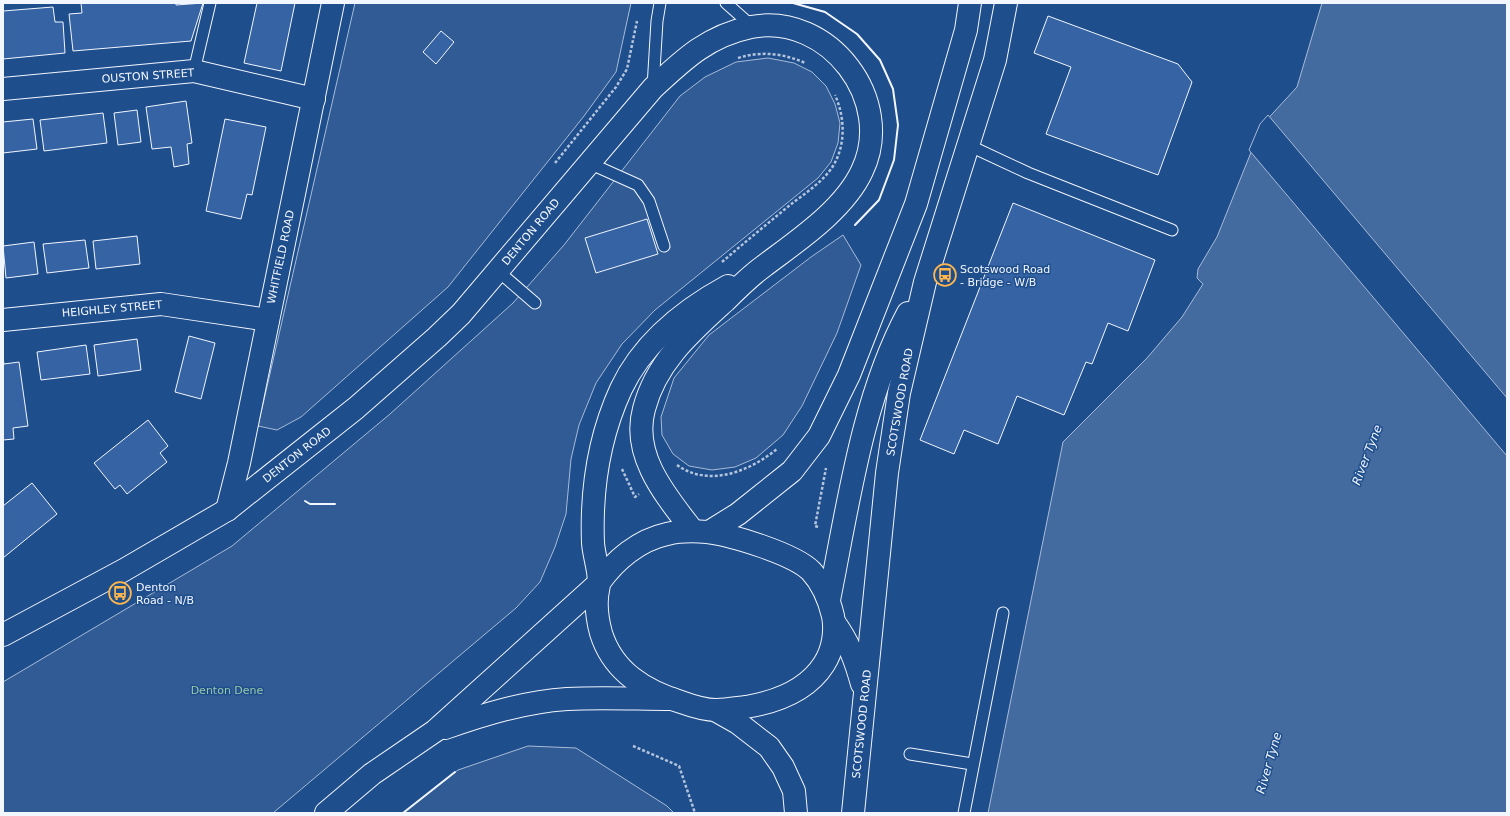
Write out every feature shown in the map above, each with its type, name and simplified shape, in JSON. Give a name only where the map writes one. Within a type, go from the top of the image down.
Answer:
[{"type":"main road","name":"WHITFIELD ROAD","points":[[227,510],[239,463],[333,3]]},
{"type":"main road","points":[[701,532],[738,514],[792,471],[819,436],[837,401],[849,376],[916,204],[966,30],[970,3]]},
{"type":"main road","name":"SCOTSWOOD ROAD","points":[[853,813],[891,448],[899,393],[925,282],[995,60],[1006,3]]},
{"type":"main road","name":"DENTON ROAD","points":[[3,635],[124,570],[227,510],[356,408],[437,337],[498,271],[653,88],[685,57],[708,42],[728,33],[753,27],[777,27],[798,30],[815,37],[832,48],[850,68],[863,92],[870,119],[870,151],[862,172],[848,194],[813,227],[761,268]]},
{"type":"main road","name":"OUSTON STREET","points":[[3,89],[194,71],[314,99]]},
{"type":"main road","points":[[701,532],[667,497],[649,466],[642,430],[643,410],[652,385],[668,358],[686,336],[761,268]]},
{"type":"main road","points":[[761,268],[702,300],[677,318],[656,338],[637,362],[621,389],[603,440],[597,470],[594,497],[593,545],[599,583],[597,596],[598,622],[607,648],[613,658],[631,678],[646,688],[672,699],[715,710],[738,723],[769,747],[783,767],[794,790],[796,813]]},
{"type":"main road","points":[[829,600],[844,514],[869,416],[899,330],[925,282]]},
{"type":"main road","name":"HEIGHLEY STREET","points":[[3,320],[161,304],[268,320]]},
{"type":"main road","points":[[326,813],[372,774],[434,732],[599,583],[615,563],[637,547],[667,534],[701,532],[732,537],[793,559],[811,571],[829,600],[834,622],[833,640],[830,653],[816,674],[806,684],[784,697],[773,701],[741,708],[715,710]]},
{"type":"main road","points":[[834,622],[851,648],[865,696]]},
{"type":"main road","points":[[434,732],[488,712],[539,702],[603,698],[672,699]]},
{"type":"lane","points":[[194,71],[210,3]]},
{"type":"lane","points":[[653,88],[657,21],[660,3]]},
{"type":"lane","points":[[726,3],[753,27]]},
{"type":"lane","points":[[968,145],[1028,173],[1172,230]]},
{"type":"lane","points":[[589,163],[638,185],[649,200],[664,246]]},
{"type":"lane","points":[[498,271],[535,303]]},
{"type":"lane","points":[[964,813],[972,764],[1003,613]]},
{"type":"lane","points":[[910,754],[972,764]]},
{"type":"path","points":[[552,168],[616,87],[627,70],[638,18]]},
{"type":"path","points":[[733,59],[746,55],[777,54],[793,57],[811,66]]},
{"type":"path","points":[[718,266],[817,183],[833,166],[840,149],[843,130],[842,114],[832,89]]},
{"type":"path","points":[[674,463],[694,473],[719,476],[732,474],[755,465],[778,448]]},
{"type":"path","points":[[633,746],[679,766],[695,813]]},
{"type":"shaded area","points":[[355,3],[631,3],[616,72],[584,116],[448,287],[301,417],[277,430],[258,426]]},
{"type":"shaded area","name":"Denton Dene","points":[[768,58],[794,63],[812,72],[826,86],[835,104],[840,123],[838,143],[831,162],[818,178],[655,310],[622,344],[596,383],[579,425],[571,459],[566,514],[555,547],[540,582],[516,608],[273,813],[3,813],[3,682],[232,546],[390,414],[513,303],[564,245],[680,96],[705,77],[736,62]]},
{"type":"shaded area","points":[[843,235],[861,265],[837,333],[802,406],[783,435],[756,458],[735,467],[712,470],[689,466],[673,454],[662,435],[661,417],[674,378],[709,335],[811,257]]},
{"type":"shaded area","points":[[528,746],[576,748],[667,806],[674,813],[403,813],[458,770]]},
{"type":"water","name":"River Tyne","points":[[1322,3],[1507,3],[1507,813],[988,813],[1063,442],[1147,358],[1182,317],[1203,284],[1197,278],[1198,269],[1217,237],[1262,125],[1297,87]]},
{"type":"pier","points":[[1268,115],[1507,398],[1507,456],[1249,150],[1260,124]]},
{"type":"building","points":[[81,3],[176,3],[176,5],[203,3],[191,41],[73,51],[69,14],[82,13]]},
{"type":"building","points":[[257,3],[295,3],[281,71],[244,63]]},
{"type":"building","points":[[53,7],[55,22],[63,22],[65,53],[3,59],[3,11]]},
{"type":"building","points":[[1048,16],[1178,64],[1192,82],[1158,175],[1046,134],[1071,67],[1034,53]]},
{"type":"building","points":[[441,31],[454,42],[436,64],[423,52]]},
{"type":"building","points":[[186,101],[192,143],[187,144],[189,164],[174,167],[171,147],[152,149],[146,107]]},
{"type":"building","points":[[137,110],[141,142],[118,145],[114,113]]},
{"type":"building","points":[[103,113],[107,143],[44,151],[40,120]]},
{"type":"building","points":[[33,119],[37,149],[3,153],[3,122]]},
{"type":"building","points":[[225,119],[266,127],[252,195],[247,194],[241,219],[206,211]]},
{"type":"building","points":[[1013,203],[1155,260],[1128,331],[1108,323],[1092,364],[1086,362],[1064,415],[1017,396],[998,444],[964,430],[954,454],[920,440]]},
{"type":"building","points":[[647,219],[658,254],[596,273],[585,238]]},
{"type":"building","points":[[137,236],[140,264],[96,269],[93,241]]},
{"type":"building","points":[[85,240],[89,268],[47,273],[43,244]]},
{"type":"building","points":[[34,242],[38,274],[6,278],[3,246]]},
{"type":"building","points":[[189,336],[215,343],[201,399],[175,392]]},
{"type":"building","points":[[137,339],[141,370],[98,376],[94,345]]},
{"type":"building","points":[[86,345],[90,374],[41,380],[37,352]]},
{"type":"building","points":[[3,358],[4,364],[19,362],[28,426],[13,428],[14,439],[3,440]]},
{"type":"building","points":[[148,420],[168,446],[160,453],[167,462],[127,494],[120,485],[115,489],[94,463]]},
{"type":"building","points":[[32,483],[57,514],[3,558],[3,506]]},
{"type":"wall","points":[[793,3],[825,12],[857,34],[880,60],[893,89],[898,125],[894,160],[879,200],[855,225]]},
{"type":"wall","points":[[305,501],[310,504],[335,504]]},
{"type":"wall","points":[[403,813],[455,772]]},
{"type":"place","name":"Scotswood Road - Bridge - W/B","points":[[945,275]]},
{"type":"place","name":"Denton Road - N/B","points":[[120,593]]}]
